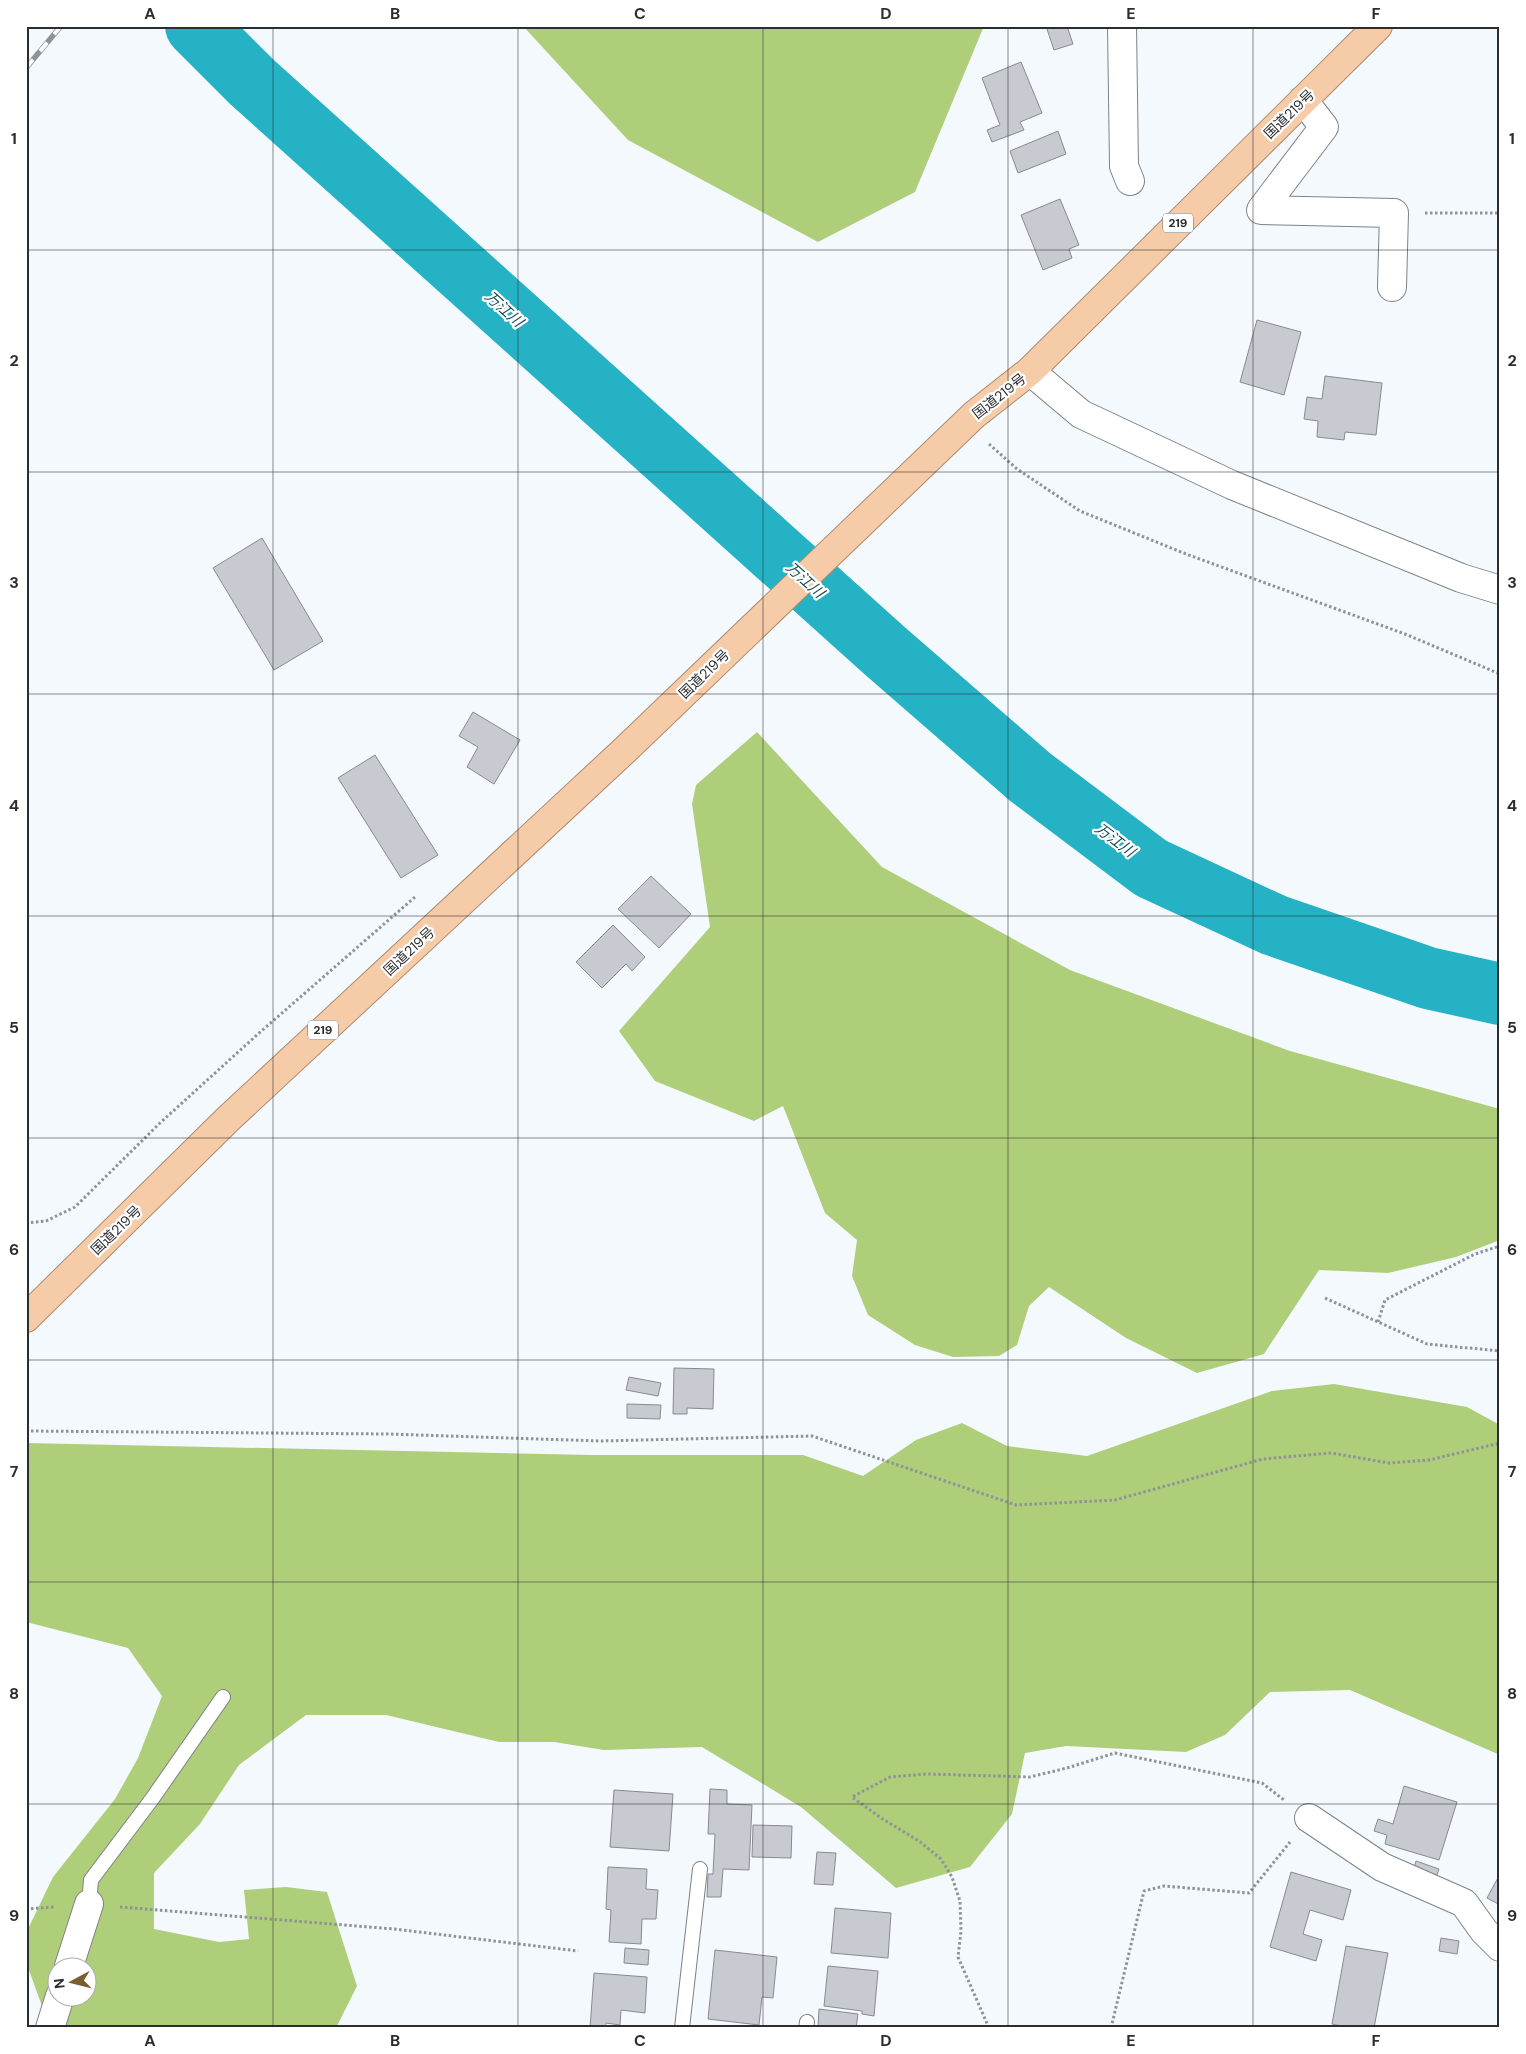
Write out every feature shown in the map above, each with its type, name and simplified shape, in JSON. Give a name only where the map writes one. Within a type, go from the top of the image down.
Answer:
[{"type":"highway","name":"国道219号","points":[[26,1318],[228,1119],[626,749],[974,415],[1030,371],[1378,26]]},
{"type":"street","points":[[1122,26],[1124,166],[1130,181]]},
{"type":"street","points":[[1303,100],[1324,127],[1261,210],[1394,214],[1392,287]]},
{"type":"street","points":[[1030,371],[1081,414],[1232,485],[1461,578],[1500,590]]},
{"type":"street","points":[[1309,1818],[1382,1868],[1464,1902],[1484,1931],[1500,1947]]},
{"type":"street","points":[[72,1956],[89,1904]]},
{"type":"street","points":[[50,2028],[57,2006]]},
{"type":"lane","points":[[89,1904],[91,1880],[152,1799],[222,1697]]},
{"type":"lane","points":[[682,2028],[700,1869]]},
{"type":"path","points":[[1394,214],[1500,213]]},
{"type":"path","points":[[974,415],[989,444],[1017,469],[1080,511],[1186,554],[1405,634],[1500,674]]},
{"type":"path","points":[[26,1223],[46,1221],[75,1207],[160,1123],[415,896]]},
{"type":"path","points":[[1378,1322],[1385,1300],[1475,1254],[1500,1246]]},
{"type":"path","points":[[1325,1298],[1427,1344],[1500,1351]]},
{"type":"path","points":[[26,1431],[388,1434],[600,1441],[812,1436],[1016,1505],[1115,1500],[1263,1459],[1331,1453],[1389,1463],[1429,1460],[1500,1443]]},
{"type":"path","points":[[989,2028],[958,1957],[961,1931],[960,1901],[952,1876],[941,1859],[919,1841],[881,1818],[852,1797],[890,1776],[927,1774],[1030,1777],[1115,1753],[1262,1783],[1309,1818],[1250,1893],[1164,1886],[1144,1891],[1111,2028]]},
{"type":"path","points":[[26,1909],[89,1904],[394,1929],[578,1951]]},
{"type":"green space","points":[[523,26],[984,26],[915,192],[818,242],[628,140]]},
{"type":"green space","points":[[757,732],[882,867],[1070,970],[1290,1051],[1500,1109],[1500,1240],[1456,1257],[1388,1273],[1319,1270],[1264,1354],[1197,1373],[1126,1338],[1049,1287],[1029,1306],[1017,1345],[999,1356],[953,1357],[915,1345],[868,1315],[852,1276],[857,1240],[825,1213],[783,1106],[754,1121],[655,1081],[619,1031],[710,927],[692,804],[696,785]]},
{"type":"green space","points":[[1334,1384],[1467,1407],[1500,1425],[1500,1568],[1497,1569],[1500,1635],[1500,1755],[1350,1690],[1270,1692],[1225,1735],[1186,1752],[1066,1746],[1025,1753],[1012,1814],[970,1867],[896,1888],[801,1807],[702,1747],[604,1750],[554,1742],[499,1742],[386,1715],[306,1715],[239,1765],[200,1824],[154,1873],[154,1929],[219,1942],[249,1939],[244,1890],[286,1887],[327,1892],[357,1986],[336,2028],[50,2028],[26,1962],[26,1933],[53,1877],[115,1799],[138,1758],[162,1696],[128,1648],[26,1622],[26,1443],[592,1455],[803,1455],[863,1476],[916,1440],[962,1423],[1007,1446],[1087,1456],[1272,1391]]},
{"type":"building","points":[[1046,26],[1067,26],[1073,44],[1054,50]]},
{"type":"building","points":[[1021,62],[1042,113],[1020,122],[1024,130],[992,142],[987,130],[1000,125],[982,78]]},
{"type":"building","points":[[1058,131],[1066,154],[1018,173],[1010,151]]},
{"type":"building","points":[[1060,199],[1079,245],[1069,249],[1072,258],[1043,270],[1021,215]]},
{"type":"building","points":[[1257,320],[1301,332],[1284,395],[1240,382]]},
{"type":"building","points":[[1325,376],[1382,383],[1376,435],[1345,432],[1344,440],[1317,437],[1318,421],[1304,419],[1307,397],[1322,399]]},
{"type":"building","points":[[262,538],[323,641],[274,670],[213,568]]},
{"type":"building","points":[[473,712],[520,740],[494,784],[467,767],[478,747],[459,736]]},
{"type":"building","points":[[375,755],[438,855],[401,878],[338,778]]},
{"type":"building","points":[[651,876],[691,914],[659,948],[618,909]]},
{"type":"building","points":[[613,925],[645,957],[632,971],[626,964],[602,988],[576,962]]},
{"type":"building","points":[[674,1368],[714,1369],[713,1409],[687,1408],[687,1414],[673,1414]]},
{"type":"building","points":[[629,1377],[661,1383],[658,1396],[626,1390]]},
{"type":"building","points":[[627,1404],[661,1405],[660,1419],[627,1418]]},
{"type":"building","points":[[1404,1786],[1457,1802],[1439,1860],[1385,1844],[1387,1835],[1374,1831],[1378,1819],[1393,1824]]},
{"type":"building","points":[[710,1789],[727,1790],[727,1804],[752,1805],[749,1870],[723,1869],[721,1897],[707,1897],[708,1874],[713,1874],[715,1834],[708,1834]]},
{"type":"building","points":[[614,1790],[673,1794],[669,1851],[610,1847]]},
{"type":"building","points":[[753,1825],[792,1826],[791,1858],[752,1857]]},
{"type":"building","points":[[817,1852],[836,1853],[833,1885],[814,1884]]},
{"type":"building","points":[[1416,1861],[1439,1869],[1435,1881],[1412,1874]]},
{"type":"building","points":[[608,1867],[647,1869],[646,1889],[658,1890],[656,1919],[642,1919],[641,1944],[609,1942],[611,1910],[606,1909]]},
{"type":"building","points":[[1291,1872],[1351,1890],[1343,1920],[1310,1910],[1303,1934],[1322,1940],[1316,1961],[1270,1947]]},
{"type":"building","points":[[1500,1874],[1500,1905],[1487,1898]]},
{"type":"building","points":[[835,1908],[891,1913],[888,1958],[831,1953]]},
{"type":"building","points":[[1441,1938],[1459,1941],[1457,1954],[1439,1951]]},
{"type":"building","points":[[1346,1946],[1388,1953],[1374,2028],[1351,2028],[1332,2024]]},
{"type":"building","points":[[625,1948],[649,1950],[648,1965],[624,1963]]},
{"type":"building","points":[[715,1950],[777,1957],[773,1998],[762,1997],[759,2025],[708,2019]]},
{"type":"building","points":[[828,1966],[878,1971],[874,2016],[862,2014],[862,2011],[824,2006]]},
{"type":"building","points":[[594,1973],[647,1977],[645,2013],[621,2010],[620,2025],[606,2023],[605,2028],[590,2028]]},
{"type":"building","points":[[819,2009],[858,2014],[856,2028],[818,2028]]},
{"type":"waterway","name":"万江川","points":[[196,26],[252,82],[885,651],[1030,777],[1151,868],[1274,925],[1428,978],[1500,994]]},
{"type":"railway","points":[[26,68],[61,26]]}]
